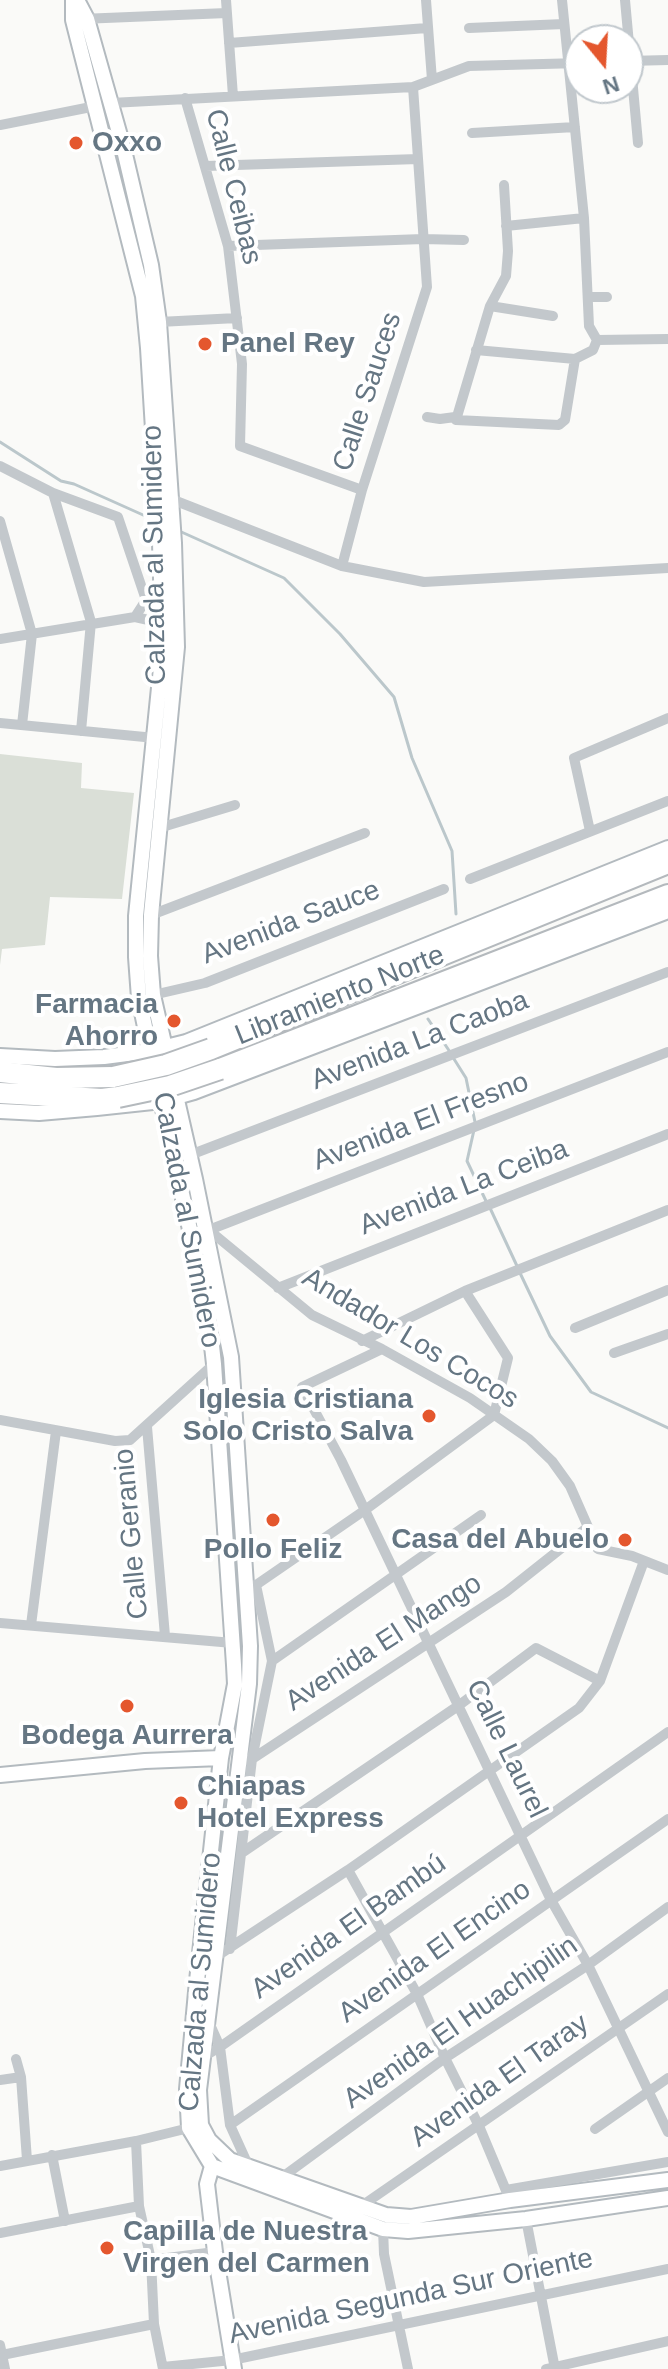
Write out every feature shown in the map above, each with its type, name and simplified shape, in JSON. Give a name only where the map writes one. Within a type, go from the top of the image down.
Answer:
[{"type":"highway","name":"Libramiento Norte","points":[[0,1093],[102,1099],[115,1087],[213,1040],[668,863]]},
{"type":"highway","points":[[526,919],[558,892]]},
{"type":"highway","name":"Libramiento Norte","points":[[0,1072],[115,1087],[170,1086],[228,1073],[668,895]]},
{"type":"highway","points":[[541,944],[647,919]]},
{"type":"main road","name":"Calzada al Sumidero","points":[[75,0],[96,106],[154,280],[159,322],[155,347]]},
{"type":"main road","name":"Calzada al Sumidero","points":[[80,20],[111,103],[143,296],[155,347],[167,500],[162,623],[169,664],[155,738],[136,916],[139,998],[157,1049]]},
{"type":"main road","points":[[167,543],[177,610],[169,664],[151,915],[157,1049],[169,1099],[190,1155],[197,1229],[231,1357],[239,1486],[252,1586],[246,1760],[214,1958],[204,1981],[207,2019],[199,2090],[201,2125],[209,2140],[230,2160],[386,2215],[411,2217],[508,2195],[668,2180]]},
{"type":"main road","name":"Libramiento Norte","points":[[0,1056],[55,1059],[104,1057],[213,1040],[668,848]]},
{"type":"main road","points":[[213,1040],[207,1047],[211,1065],[225,1076],[599,940],[668,911]]},
{"type":"main road","points":[[97,1108],[125,1096],[133,1078],[127,1067],[104,1057]]},
{"type":"main road","points":[[0,1111],[39,1113],[169,1099],[228,1073]]},
{"type":"main road","name":"Calzada al Sumidero","points":[[169,1099],[197,1229],[208,1310],[235,1684],[221,1758],[204,1981],[187,2089],[189,2128],[212,2166]]},
{"type":"main road","points":[[222,1485],[239,1486]]},
{"type":"main road","points":[[0,1775],[145,1761],[221,1758]]},
{"type":"main road","points":[[233,2364],[207,2184],[212,2166],[383,2229],[408,2231],[526,2219],[668,2199]]},
{"type":"main road","points":[[642,2183],[644,2201]]},
{"type":"street","points":[[226,0],[233,96]]},
{"type":"street","points":[[426,0],[432,80]]},
{"type":"street","points":[[469,28],[564,24],[562,0]]},
{"type":"street","points":[[625,0],[627,24]]},
{"type":"street","points":[[80,20],[227,13]]},
{"type":"street","points":[[229,43],[427,28]]},
{"type":"street","points":[[644,61],[668,60]]},
{"type":"street","points":[[111,103],[413,87],[469,66],[564,63]]},
{"type":"street","name":"Calle Sauces","points":[[342,566],[362,490],[427,287],[413,87]]},
{"type":"street","name":"Calle Ceibas","points":[[185,98],[228,246],[242,364],[240,446],[362,490]]},
{"type":"street","points":[[572,104],[584,218],[589,326],[597,340]]},
{"type":"street","points":[[634,104],[638,143]]},
{"type":"street","points":[[0,125],[96,106]]},
{"type":"street","points":[[472,133],[575,127]]},
{"type":"street","points":[[206,166],[418,159]]},
{"type":"street","points":[[458,419],[490,306],[506,276],[504,185]]},
{"type":"street","points":[[506,226],[584,218]]},
{"type":"street","points":[[228,246],[464,240]]},
{"type":"street","points":[[588,297],[607,297]]},
{"type":"street","points":[[490,306],[553,316]]},
{"type":"street","points":[[159,322],[237,318]]},
{"type":"street","points":[[597,340],[668,339]]},
{"type":"street","points":[[476,350],[575,359],[593,350],[597,340]]},
{"type":"street","points":[[427,417],[559,425],[565,420],[575,359]]},
{"type":"street","points":[[0,466],[53,493],[118,517],[146,600]]},
{"type":"street","points":[[53,493],[91,622],[81,731]]},
{"type":"street","points":[[167,500],[342,566],[424,582],[668,568]]},
{"type":"street","points":[[0,521],[32,634],[22,725]]},
{"type":"street","points":[[140,582],[162,584]]},
{"type":"street","points":[[135,617],[162,584]]},
{"type":"street","points":[[0,639],[135,617],[162,623]]},
{"type":"street","points":[[590,831],[574,758],[668,718]]},
{"type":"street","points":[[0,723],[155,738]]},
{"type":"street","points":[[470,879],[668,801]]},
{"type":"street","points":[[159,828],[235,805]]},
{"type":"street","points":[[151,915],[365,833]]},
{"type":"street","name":"Avenida Sauce","points":[[153,995],[205,983],[444,889]]},
{"type":"street","name":"Avenida La Caoba","points":[[190,1155],[668,972]]},
{"type":"street","name":"Avenida El Fresno","points":[[197,1229],[214,1228],[668,1052]]},
{"type":"street","name":"Avenida La Ceiba","points":[[278,1288],[668,1134]]},
{"type":"street","points":[[362,1341],[465,1291],[668,1210]]},
{"type":"street","name":"Andador Los Cocos","points":[[197,1229],[312,1315],[382,1349],[470,1398],[529,1439],[552,1461],[570,1486],[588,1527],[590,1541],[598,1549],[644,1561]]},
{"type":"street","points":[[575,1328],[668,1290]]},
{"type":"street","points":[[230,1949],[243,1852],[246,1760],[272,1661],[252,1586],[365,1510],[494,1415],[508,1358],[465,1291]]},
{"type":"street","points":[[614,1353],[668,1334]]},
{"type":"street","name":"Calle Laurel","points":[[382,1349],[302,1387],[365,1510],[551,1900],[588,1965],[668,2132]]},
{"type":"street","points":[[0,1420],[124,1442],[147,1427],[214,1364]]},
{"type":"street","name":"Calle Geranio","points":[[147,1427],[165,1636]]},
{"type":"street","points":[[31,1625],[56,1431]]},
{"type":"street","points":[[272,1661],[481,1515]]},
{"type":"street","name":"Avenida El Mango","points":[[246,1760],[506,1592],[588,1527]]},
{"type":"street","points":[[214,1958],[348,1870],[579,1708],[600,1681],[644,1561],[668,1570]]},
{"type":"street","points":[[0,1623],[233,1643]]},
{"type":"street","points":[[243,1852],[458,1706],[536,1648],[600,1681]]},
{"type":"street","name":"Avenida El Bambú","points":[[203,2057],[668,1732]]},
{"type":"street","name":"Avenida El Encino","points":[[230,2125],[668,1819]]},
{"type":"street","points":[[348,1870],[417,1994],[508,2195],[668,2162]]},
{"type":"street","name":"Avenida El Huachipilin","points":[[281,2178],[445,2058],[588,1965],[668,1907]]},
{"type":"street","name":"Avenida El Taray","points":[[360,2207],[668,1994]]},
{"type":"street","points":[[207,2019],[220,2047],[230,2125],[249,2167]]},
{"type":"street","points":[[16,2059],[21,2077],[27,2160]]},
{"type":"street","points":[[0,2080],[21,2077]]},
{"type":"street","points":[[595,2129],[668,2078]]},
{"type":"street","points":[[0,2166],[189,2128]]},
{"type":"street","points":[[136,2141],[139,2206],[151,2260],[154,2324],[163,2368]]},
{"type":"street","points":[[52,2155],[65,2221]]},
{"type":"street","points":[[0,2233],[139,2206]]},
{"type":"street","points":[[526,2219],[552,2368],[668,2341]]},
{"type":"street","points":[[383,2229],[384,2254],[397,2327],[408,2369]]},
{"type":"street","points":[[151,2260],[215,2252]]},
{"type":"street","name":"Avenida Segunda Sur Oriente","points":[[163,2368],[233,2364],[668,2269]]},
{"type":"street","points":[[5,2369],[1,2350],[154,2324]]},
{"type":"shaded area","points":[[0,754],[82,763],[81,788],[134,793],[122,899],[50,897],[45,945],[2,949],[0,965]]},
{"type":"waterway","points":[[0,442],[61,481],[152,519]]},
{"type":"waterway","points":[[177,530],[284,578],[340,634],[394,697],[412,758],[452,851],[456,914]]},
{"type":"waterway","points":[[428,1019],[450,1052]]},
{"type":"waterway","points":[[454,1059],[466,1078],[475,1122]]},
{"type":"waterway","points":[[474,1130],[467,1161],[486,1201]]},
{"type":"waterway","points":[[490,1208],[517,1266]]},
{"type":"waterway","points":[[520,1273],[550,1336],[591,1392],[668,1428]]},
{"type":"place","name":"Oxxo","points":[[76,143]]},
{"type":"place","name":"Panel Rey","points":[[205,344]]},
{"type":"place","name":"Farmacia Ahorro","points":[[174,1021]]},
{"type":"place","name":"Iglesia Cristiana Solo Cristo Salva","points":[[429,1416]]},
{"type":"place","name":"Pollo Feliz","points":[[273,1520]]},
{"type":"place","name":"Casa del Abuelo","points":[[625,1540]]},
{"type":"place","name":"Bodega Aurrera","points":[[127,1706]]},
{"type":"place","name":"Chiapas Hotel Express","points":[[181,1803]]},
{"type":"place","name":"Capilla de Nuestra Virgen del Carmen","points":[[107,2248]]}]
